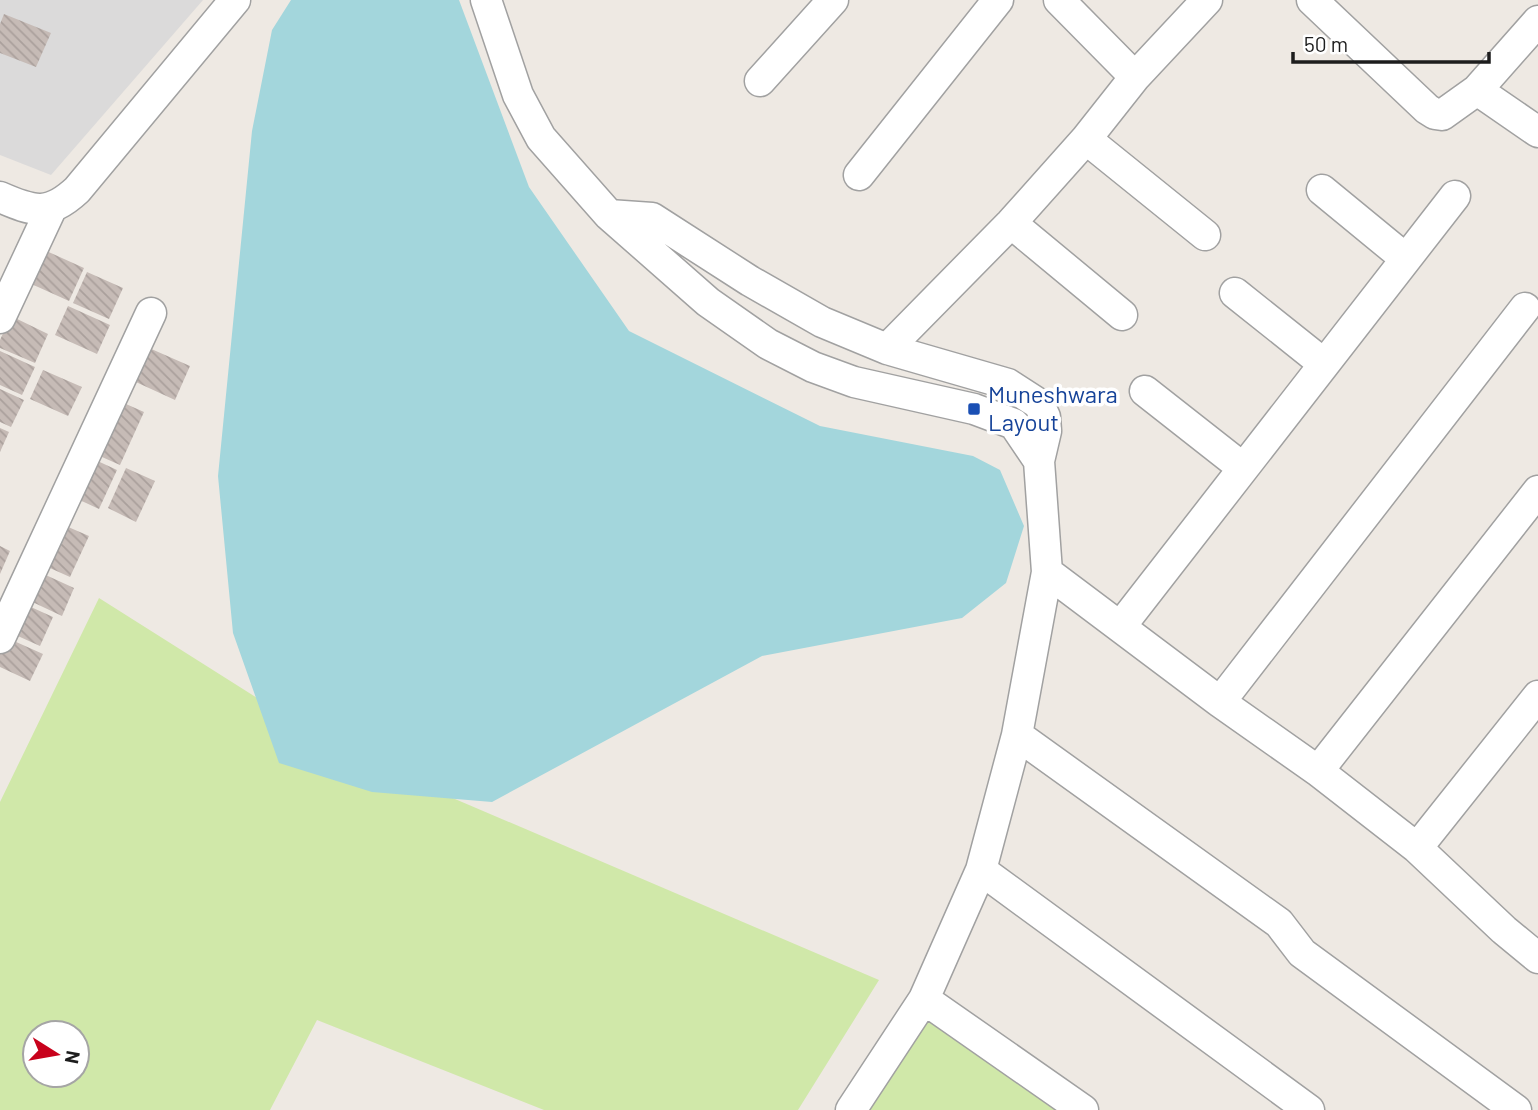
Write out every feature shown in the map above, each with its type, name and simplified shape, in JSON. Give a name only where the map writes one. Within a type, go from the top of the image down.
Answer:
[{"type":"street","points":[[0,197],[20,206],[51,209],[64,202],[77,190],[235,0]]},
{"type":"street","points":[[486,0],[518,94],[541,138],[609,215],[708,302],[768,344],[813,368],[854,382],[974,409],[1014,424],[1039,461]]},
{"type":"street","points":[[760,81],[833,0]]},
{"type":"street","points":[[859,175],[998,0]]},
{"type":"street","points":[[1059,0],[1136,76]]},
{"type":"street","points":[[887,349],[1011,223],[1086,139],[1136,76],[1207,0]]},
{"type":"street","points":[[1312,0],[1434,114],[1442,115],[1477,90],[1538,21]]},
{"type":"street","points":[[1477,90],[1538,132]]},
{"type":"street","points":[[1086,139],[1205,236]]},
{"type":"street","points":[[1322,190],[1406,258]]},
{"type":"street","points":[[1120,627],[1455,196]]},
{"type":"street","points":[[0,317],[51,209]]},
{"type":"street","points":[[609,215],[652,218],[750,281],[822,322],[887,349],[958,372],[1008,384],[1039,404],[1045,418],[1039,461],[1047,572],[1017,735],[981,870],[924,999],[851,1110]]},
{"type":"street","points":[[1011,223],[1122,315]]},
{"type":"street","points":[[1235,293],[1324,364]]},
{"type":"street","points":[[1220,702],[1525,308]]},
{"type":"street","points":[[0,638],[151,313]]},
{"type":"street","points":[[1145,391],[1243,468]]},
{"type":"street","points":[[1318,771],[1538,491]]},
{"type":"street","points":[[1047,572],[1220,702],[1318,771],[1417,848],[1504,930],[1538,958]]},
{"type":"street","points":[[1417,848],[1538,696]]},
{"type":"street","points":[[1017,735],[1279,923],[1302,953],[1516,1110]]},
{"type":"street","points":[[981,870],[1309,1110]]},
{"type":"street","points":[[924,999],[1083,1110]]},
{"type":"shaded area","points":[[0,0],[203,0],[51,175],[0,155]]},
{"type":"green space","points":[[99,598],[338,749],[879,980],[798,1110],[544,1110],[317,1020],[270,1110],[0,1110],[0,802]]},
{"type":"green space","points":[[927,1009],[1070,1110],[869,1110]]},
{"type":"water","points":[[291,0],[459,0],[529,187],[629,331],[820,426],[973,456],[1000,470],[1024,526],[1006,583],[962,618],[762,656],[492,802],[372,792],[279,763],[233,633],[218,476],[252,131],[272,30]]},
{"type":"building","points":[[4,14],[51,33],[36,67],[0,53],[0,24]]},
{"type":"building","points":[[42,249],[84,268],[69,301],[27,282]]},
{"type":"building","points":[[87,272],[123,288],[109,319],[73,303]]},
{"type":"building","points":[[68,306],[110,325],[97,354],[55,335]]},
{"type":"building","points":[[11,316],[48,334],[35,363],[0,348],[0,340]]},
{"type":"building","points":[[140,344],[190,366],[175,400],[125,377]]},
{"type":"building","points":[[0,351],[35,367],[22,395],[0,385]]},
{"type":"building","points":[[43,370],[82,387],[68,416],[30,399]]},
{"type":"building","points":[[0,389],[24,400],[11,427],[0,422]]},
{"type":"building","points":[[117,400],[144,412],[120,465],[93,453]]},
{"type":"building","points":[[0,428],[9,432],[0,452]]},
{"type":"building","points":[[89,457],[117,470],[99,509],[71,496]]},
{"type":"building","points":[[126,468],[155,481],[136,522],[108,508]]},
{"type":"building","points":[[59,523],[89,536],[70,577],[41,564]]},
{"type":"building","points":[[0,546],[10,551],[0,574]]},
{"type":"building","points":[[37,571],[74,588],[62,616],[24,598]]},
{"type":"building","points":[[22,603],[53,617],[40,646],[9,632]]},
{"type":"building","points":[[5,637],[43,654],[30,681],[0,667],[0,647]]},
{"type":"place","name":"Muneshwara Layout","points":[[974,409]]}]
